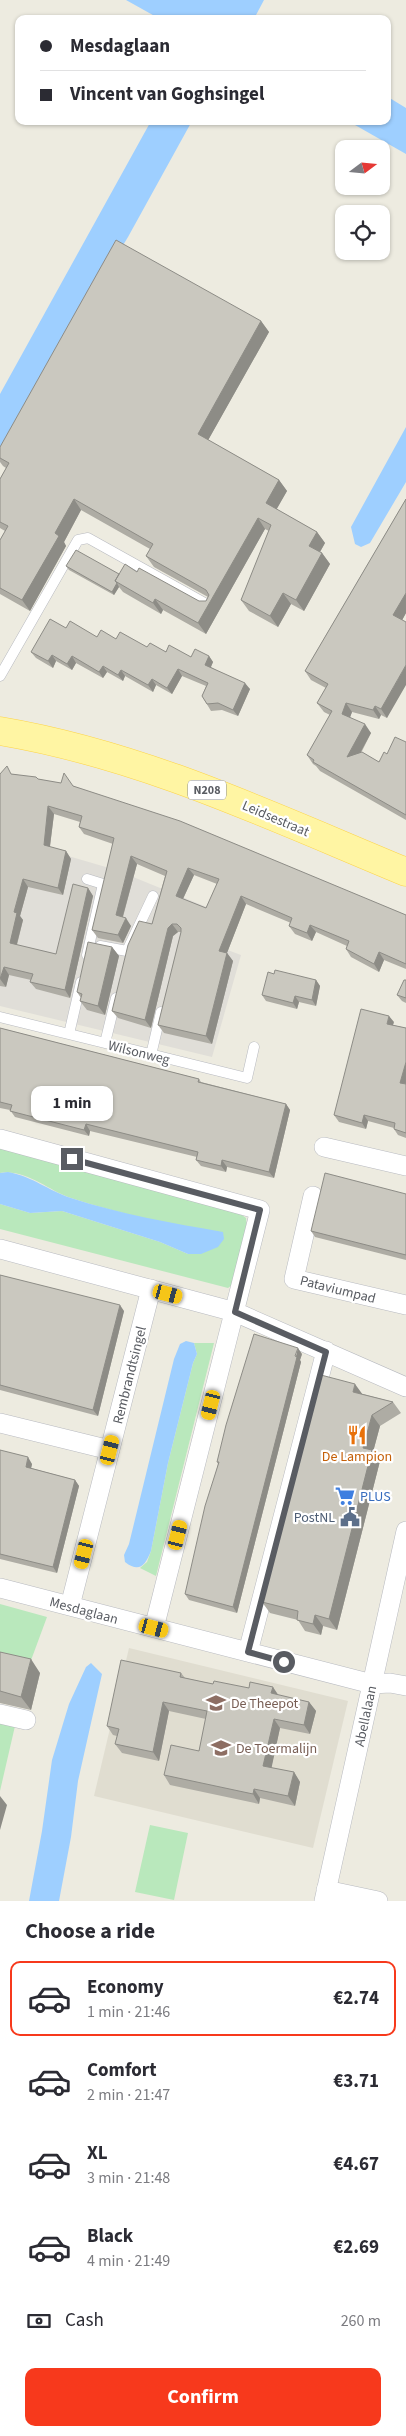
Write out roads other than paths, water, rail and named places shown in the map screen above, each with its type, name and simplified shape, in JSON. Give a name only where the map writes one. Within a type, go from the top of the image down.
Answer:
[{"type":"main road","name":"Leidsestraat","points":[[0,731],[82,748],[166,774],[406,872]]},
{"type":"street","points":[[0,1139],[260,1210],[154,1628]]},
{"type":"street","points":[[324,1147],[406,1166]]},
{"type":"street","name":"Pataviumpad","points":[[313,1196],[294,1279],[406,1305]]},
{"type":"street","points":[[0,1249],[235,1312],[406,1387]]},
{"type":"street","name":"Rembrandtsingel","points":[[70,1606],[151,1290]]},
{"type":"street","points":[[248,1652],[326,1352]]},
{"type":"street","points":[[0,1423],[110,1450]]},
{"type":"street","name":"Abellalaan","points":[[325,1895],[406,1531]]},
{"type":"street","name":"Mesdaglaan","points":[[0,1588],[372,1684],[390,1683],[406,1686]]},
{"type":"street","points":[[0,1714],[26,1720]]},
{"type":"street","points":[[325,1895],[378,1901]]},
{"type":"lane","points":[[0,676],[78,540],[82,538],[88,538],[210,606]]},
{"type":"lane","points":[[69,1034],[103,884],[87,879]]},
{"type":"lane","points":[[90,943],[126,955],[153,896]]},
{"type":"lane","points":[[104,1043],[118,988]]},
{"type":"lane","points":[[151,1055],[164,1001]]},
{"type":"lane","name":"Wilsonweg","points":[[0,1017],[247,1078],[254,1047]]},
{"type":"water","points":[[126,0],[264,0],[256,15],[153,15]]},
{"type":"water","points":[[391,99],[406,108],[406,154],[390,145],[390,140],[381,140],[355,125],[391,125]]},
{"type":"water","points":[[149,125],[190,125],[128,237],[0,448],[0,394]]},
{"type":"water","points":[[406,427],[406,482],[370,543],[361,547],[355,544],[351,527]]},
{"type":"water","points":[[8,1172],[25,1177],[62,1195],[90,1204],[146,1218],[223,1232],[224,1239],[218,1247],[201,1254],[188,1254],[160,1242],[62,1211],[30,1213],[0,1204],[0,1173]]},
{"type":"water","points":[[186,1341],[194,1343],[197,1354],[193,1363],[168,1463],[151,1551],[144,1564],[134,1567],[125,1562],[124,1555],[129,1544],[174,1359],[180,1344]]},
{"type":"water","points":[[91,1663],[102,1674],[78,1781],[71,1837],[59,1901],[29,1901],[42,1831],[52,1760],[69,1704],[86,1667]]},
{"type":"place","name":"De Lampion","points":[[357,1435]]},
{"type":"place","name":"PLUS","points":[[345,1496]]},
{"type":"place","name":"PostNL","points":[[350,1517]]},
{"type":"place","name":"De Theepot","points":[[216,1703]]},
{"type":"place","name":"De Toermalijn","points":[[221,1748]]}]
